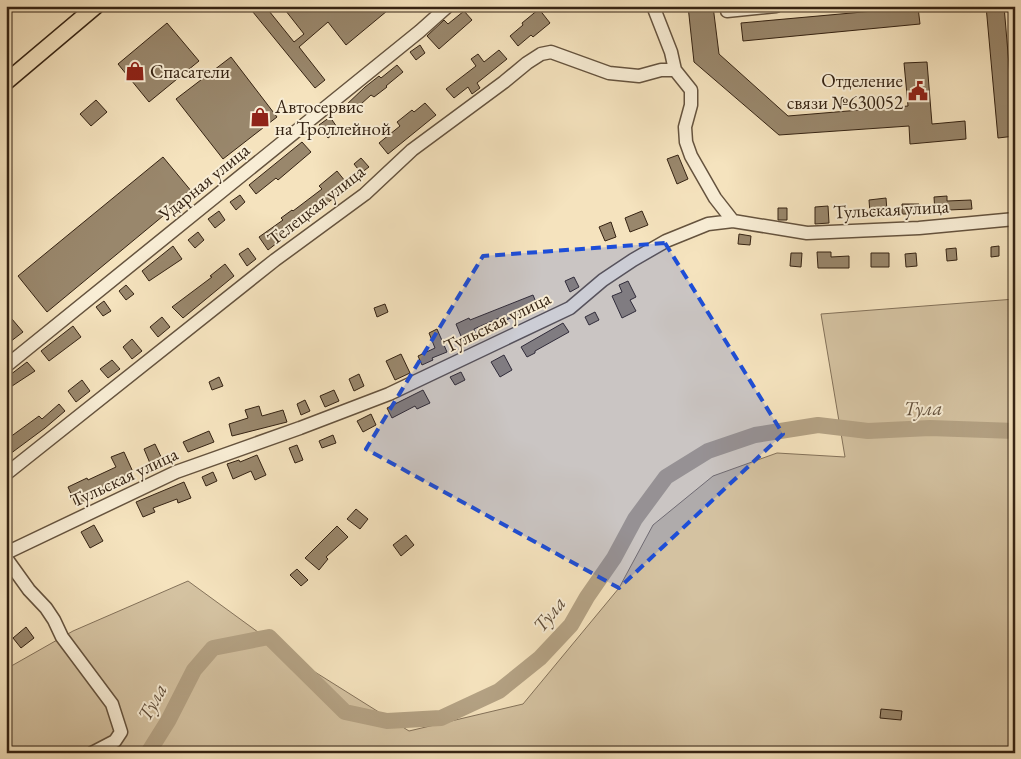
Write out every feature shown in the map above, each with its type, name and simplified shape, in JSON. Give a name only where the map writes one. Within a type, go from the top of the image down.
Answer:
[{"type":"main road","points":[[6,82],[96,6]]},
{"type":"street","name":"Ударная улица","points":[[6,366],[420,31],[448,6]]},
{"type":"street","points":[[654,6],[671,52],[675,70],[691,90],[691,105],[685,127],[686,142],[691,156],[715,198],[733,221]]},
{"type":"street","points":[[726,11],[776,6]]},
{"type":"street","name":"Телецкая улица","points":[[6,474],[275,260],[365,194],[412,150],[541,54],[551,52],[609,73],[639,76],[661,70],[675,70]]},
{"type":"street","name":"Тульская улица","points":[[6,553],[176,472],[389,394],[570,308],[603,280],[666,241],[708,224],[733,221],[807,233],[919,228],[1015,219]]},
{"type":"street","points":[[6,558],[29,590],[46,608],[62,637],[112,704],[121,732],[115,741],[92,753]]},
{"type":"highlighted area","points":[[665,243],[783,434],[619,588],[366,449],[483,256]]},
{"type":"shaded area","points":[[1015,299],[1015,753],[6,753],[6,669],[73,631],[188,581],[299,662],[409,731],[523,704],[619,588],[653,525],[713,476],[777,453],[845,457],[821,314]]},
{"type":"building","points":[[248,6],[265,6],[294,42],[304,34],[282,6],[393,6],[346,45],[328,22],[299,47],[325,80],[315,88]]},
{"type":"building","points":[[688,6],[713,6],[719,54],[788,116],[908,106],[904,63],[927,62],[932,124],[965,121],[966,139],[910,144],[909,126],[779,135],[694,62]]},
{"type":"building","points":[[986,6],[1004,6],[1015,136],[998,138]]},
{"type":"building","points":[[918,7],[920,24],[743,41],[741,23]]},
{"type":"building","points":[[539,9],[550,23],[518,46],[510,36]]},
{"type":"building","points":[[464,11],[472,20],[439,49],[427,36],[444,20],[448,24]]},
{"type":"building","points":[[167,23],[199,61],[149,102],[118,64]]},
{"type":"building","points":[[420,45],[425,53],[416,60],[410,52]]},
{"type":"building","points":[[499,50],[507,59],[477,83],[480,88],[472,94],[468,87],[454,98],[446,89],[476,66],[471,59],[478,54],[484,62]]},
{"type":"building","points":[[231,57],[277,117],[223,159],[176,99]]},
{"type":"building","points":[[397,65],[403,72],[374,97],[371,95],[350,114],[344,107],[365,87],[379,76],[381,78]]},
{"type":"building","points":[[96,100],[107,112],[91,126],[80,114]]},
{"type":"building","points":[[425,103],[436,115],[388,154],[379,143],[400,126],[397,122],[412,110],[414,112]]},
{"type":"building","points":[[330,117],[339,130],[328,138],[319,125]]},
{"type":"building","points":[[302,142],[311,152],[278,180],[276,178],[256,194],[249,185]]},
{"type":"building","points":[[678,155],[688,179],[677,184],[667,159]]},
{"type":"building","points":[[163,157],[192,192],[47,312],[18,276]]},
{"type":"building","points":[[361,158],[369,167],[361,173],[354,164]]},
{"type":"building","points":[[337,171],[349,186],[268,250],[259,237],[283,220],[281,218],[322,189],[319,186]]},
{"type":"building","points":[[240,195],[245,202],[236,210],[230,202]]},
{"type":"building","points":[[947,196],[947,201],[971,200],[972,209],[948,210],[948,212],[935,213],[934,197]]},
{"type":"building","points":[[886,198],[887,211],[870,213],[869,200]]},
{"type":"building","points":[[902,204],[919,204],[919,214],[902,214]]},
{"type":"building","points":[[828,206],[829,223],[815,224],[815,207]]},
{"type":"building","points":[[778,208],[787,208],[787,220],[778,220]]},
{"type":"building","points":[[219,211],[225,220],[215,228],[208,219]]},
{"type":"building","points":[[642,211],[648,225],[630,232],[625,218]]},
{"type":"building","points":[[611,222],[616,237],[605,241],[599,227]]},
{"type":"building","points":[[198,232],[204,240],[195,248],[188,240]]},
{"type":"building","points":[[739,234],[751,236],[750,245],[738,244]]},
{"type":"building","points":[[173,246],[182,259],[149,281],[142,271]]},
{"type":"building","points":[[999,246],[999,256],[991,257],[991,247]]},
{"type":"building","points":[[248,248],[256,259],[247,266],[239,254]]},
{"type":"building","points":[[956,248],[957,260],[947,261],[946,249]]},
{"type":"building","points":[[817,252],[831,252],[831,257],[849,256],[849,268],[818,268]]},
{"type":"building","points":[[791,253],[802,253],[801,267],[790,266]]},
{"type":"building","points":[[871,253],[889,253],[889,267],[871,267]]},
{"type":"building","points":[[916,253],[917,266],[906,267],[905,254]]},
{"type":"building","points":[[225,264],[234,276],[183,318],[172,307],[212,277],[210,276]]},
{"type":"building","points":[[574,277],[579,287],[570,292],[565,281]]},
{"type":"building","points":[[628,281],[636,297],[630,300],[636,311],[622,318],[612,296],[622,292],[619,285]]},
{"type":"building","points":[[126,285],[134,294],[126,300],[119,291]]},
{"type":"building","points":[[533,295],[538,307],[501,322],[499,318],[474,329],[476,335],[463,341],[456,324]]},
{"type":"building","points":[[104,301],[111,311],[103,316],[96,307]]},
{"type":"building","points":[[385,304],[388,312],[377,317],[374,308]]},
{"type":"building","points":[[6,312],[23,332],[6,345]]},
{"type":"building","points":[[595,312],[599,320],[589,325],[585,317]]},
{"type":"building","points":[[162,317],[170,327],[158,337],[150,327]]},
{"type":"building","points":[[563,323],[569,332],[527,357],[521,347]]},
{"type":"building","points":[[73,326],[81,337],[49,361],[41,351]]},
{"type":"building","points":[[437,329],[447,352],[432,358],[433,360],[422,365],[418,356],[435,348],[429,333]]},
{"type":"building","points":[[132,339],[142,351],[132,359],[123,347]]},
{"type":"building","points":[[401,354],[410,373],[395,380],[386,361]]},
{"type":"building","points":[[504,355],[512,370],[500,377],[491,362]]},
{"type":"building","points":[[112,360],[120,369],[108,378],[100,369]]},
{"type":"building","points":[[27,362],[35,371],[6,390],[6,378]]},
{"type":"building","points":[[461,372],[465,380],[455,385],[450,377]]},
{"type":"building","points":[[359,374],[364,386],[354,391],[349,379]]},
{"type":"building","points":[[219,377],[223,386],[212,390],[209,382]]},
{"type":"building","points":[[82,380],[90,391],[76,402],[68,391]]},
{"type":"building","points":[[334,390],[339,401],[325,407],[320,396]]},
{"type":"building","points":[[423,390],[430,403],[417,409],[415,406],[392,418],[387,408]]},
{"type":"building","points":[[305,400],[310,411],[301,415],[297,404]]},
{"type":"building","points":[[59,404],[65,411],[10,454],[6,450],[6,440],[39,416],[42,419]]},
{"type":"building","points":[[259,406],[262,416],[283,410],[287,422],[232,436],[229,424],[248,418],[245,410]]},
{"type":"building","points":[[371,414],[376,425],[363,432],[357,421]]},
{"type":"building","points":[[209,431],[214,442],[188,452],[183,442]]},
{"type":"building","points":[[333,435],[336,443],[322,448],[319,441]]},
{"type":"building","points":[[155,444],[164,463],[152,468],[144,449]]},
{"type":"building","points":[[297,445],[303,460],[295,463],[289,448]]},
{"type":"building","points":[[124,452],[133,472],[114,480],[116,485],[76,505],[68,487],[116,467],[111,457]]},
{"type":"building","points":[[257,455],[266,475],[255,480],[251,471],[233,479],[227,464],[239,460],[240,462]]},
{"type":"building","points":[[213,472],[217,481],[206,486],[202,477]]},
{"type":"building","points":[[184,482],[191,498],[178,503],[177,499],[153,508],[155,512],[143,517],[136,502]]},
{"type":"building","points":[[356,509],[368,519],[360,529],[347,519]]},
{"type":"building","points":[[94,525],[103,541],[90,548],[81,532]]},
{"type":"building","points":[[337,526],[348,537],[326,557],[328,559],[319,570],[305,558]]},
{"type":"building","points":[[406,535],[414,545],[401,556],[393,545]]},
{"type":"building","points":[[297,569],[308,580],[301,586],[290,575]]},
{"type":"building","points":[[26,627],[34,638],[21,648],[13,638]]},
{"type":"building","points":[[881,709],[902,711],[901,720],[880,718]]},
{"type":"waterway","name":"Тула","points":[[148,753],[168,721],[194,670],[213,648],[269,637],[345,712],[387,721],[441,718],[499,691],[540,658],[571,625],[587,597],[614,558],[635,519],[666,477],[708,451],[755,435],[818,425],[868,431],[930,428],[1015,431]]},
{"type":"place","name":"Спасатели","points":[[135,71]]},
{"type":"place","name":"Отделение связи №630052","points":[[918,91]]},
{"type":"place","name":"Автосервис на Троллейной","points":[[260,117]]}]
